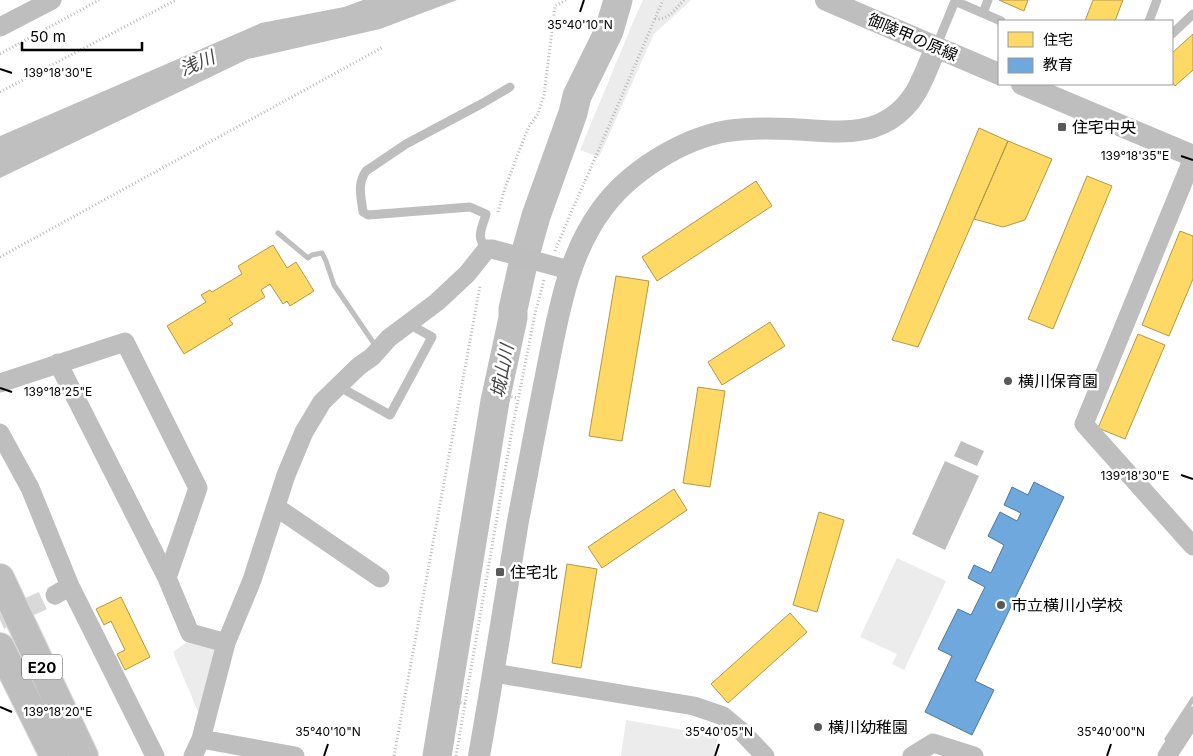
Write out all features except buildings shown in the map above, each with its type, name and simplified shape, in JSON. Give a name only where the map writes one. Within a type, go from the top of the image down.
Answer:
[{"type":"highway","name":"E20","points":[[0,578],[84,756]]},
{"type":"highway","name":"E20","points":[[0,647],[54,756]]},
{"type":"street","points":[[0,27],[52,0]]},
{"type":"street","name":"御陵甲の原線","points":[[826,0],[998,74]]},
{"type":"street","points":[[479,756],[518,521],[558,314],[559,267],[576,253],[588,229],[603,208],[633,176],[658,158],[704,137],[726,132],[756,128],[856,131],[875,126],[889,120],[906,106],[921,83],[936,47]]},
{"type":"street","points":[[1024,85],[1193,157],[1084,424],[1193,546]]},
{"type":"street","points":[[193,756],[201,739],[226,643],[252,580],[286,474],[304,432],[322,402],[359,366],[372,357],[389,338],[437,302],[490,249],[559,267]]},
{"type":"street","points":[[0,383],[125,342],[198,488],[167,578]]},
{"type":"street","points":[[58,363],[167,578],[190,633],[226,643]]},
{"type":"street","points":[[0,433],[30,488],[63,590],[155,756]]},
{"type":"street","points":[[276,507],[380,578]]},
{"type":"street","points":[[494,673],[694,706],[723,716],[741,731],[765,756]]},
{"type":"street","points":[[1171,754],[1193,716]]},
{"type":"street","points":[[201,739],[295,756]]},
{"type":"street","points":[[912,756],[934,743],[974,756]]},
{"type":"lane","points":[[982,14],[988,0]]},
{"type":"lane","points":[[1149,20],[1157,0]]},
{"type":"lane","points":[[936,47],[955,1],[998,20]]},
{"type":"lane","points":[[1173,33],[1193,14]]},
{"type":"lane","points":[[490,249],[482,244],[480,236],[486,214],[470,207],[368,215],[363,212],[360,184],[361,177],[366,171],[406,144],[510,87]]},
{"type":"lane","points":[[338,386],[390,415],[432,337],[409,324]]},
{"type":"path","points":[[0,54],[99,0]]},
{"type":"path","points":[[0,92],[176,0]]},
{"type":"path","points":[[497,216],[505,188],[528,128],[538,114],[544,95],[554,6],[566,0]]},
{"type":"path","points":[[559,267],[557,248],[663,0]]},
{"type":"path","points":[[655,19],[662,20],[670,15],[684,0]]},
{"type":"path","points":[[0,257],[383,48]]},
{"type":"path","points":[[394,756],[469,342],[490,249]]},
{"type":"path","points":[[508,396],[518,398]]},
{"type":"path","points":[[457,702],[466,704]]},
{"type":"shaded area","points":[[643,0],[691,0],[654,34],[599,157],[580,150]]},
{"type":"shaded area","points":[[897,558],[946,581],[904,670],[892,664],[897,654],[860,637]]},
{"type":"shaded area","points":[[190,640],[221,647],[201,719],[173,652]]},
{"type":"shaded area","points":[[626,720],[718,736],[714,756],[621,756]]},
{"type":"water","name":"浅川","points":[[363,0],[457,0],[380,29],[248,59],[0,178],[0,136],[261,23],[344,7]]},
{"type":"water","points":[[961,441],[984,451],[977,466],[954,456]]},
{"type":"water","points":[[945,461],[979,476],[945,550],[912,534]]},
{"type":"waterway","name":"城山川","points":[[437,756],[495,401],[525,255],[536,216],[573,113],[577,96],[609,31],[618,0]]},
{"type":"waterway","points":[[278,233],[308,258],[322,253],[334,285],[375,345]]},
{"type":"waterway","points":[[1167,739],[1193,699]]},
{"type":"tunnel","points":[[0,620],[55,595]]},
{"type":"place","name":"住宅中央","points":[[1062,127]]},
{"type":"place","name":"横川保育園","points":[[1008,381]]},
{"type":"place","name":"住宅北","points":[[500,572]]},
{"type":"place","name":"市立横川小学校","points":[[1001,605]]},
{"type":"place","name":"横川幼稚園","points":[[818,727]]}]
